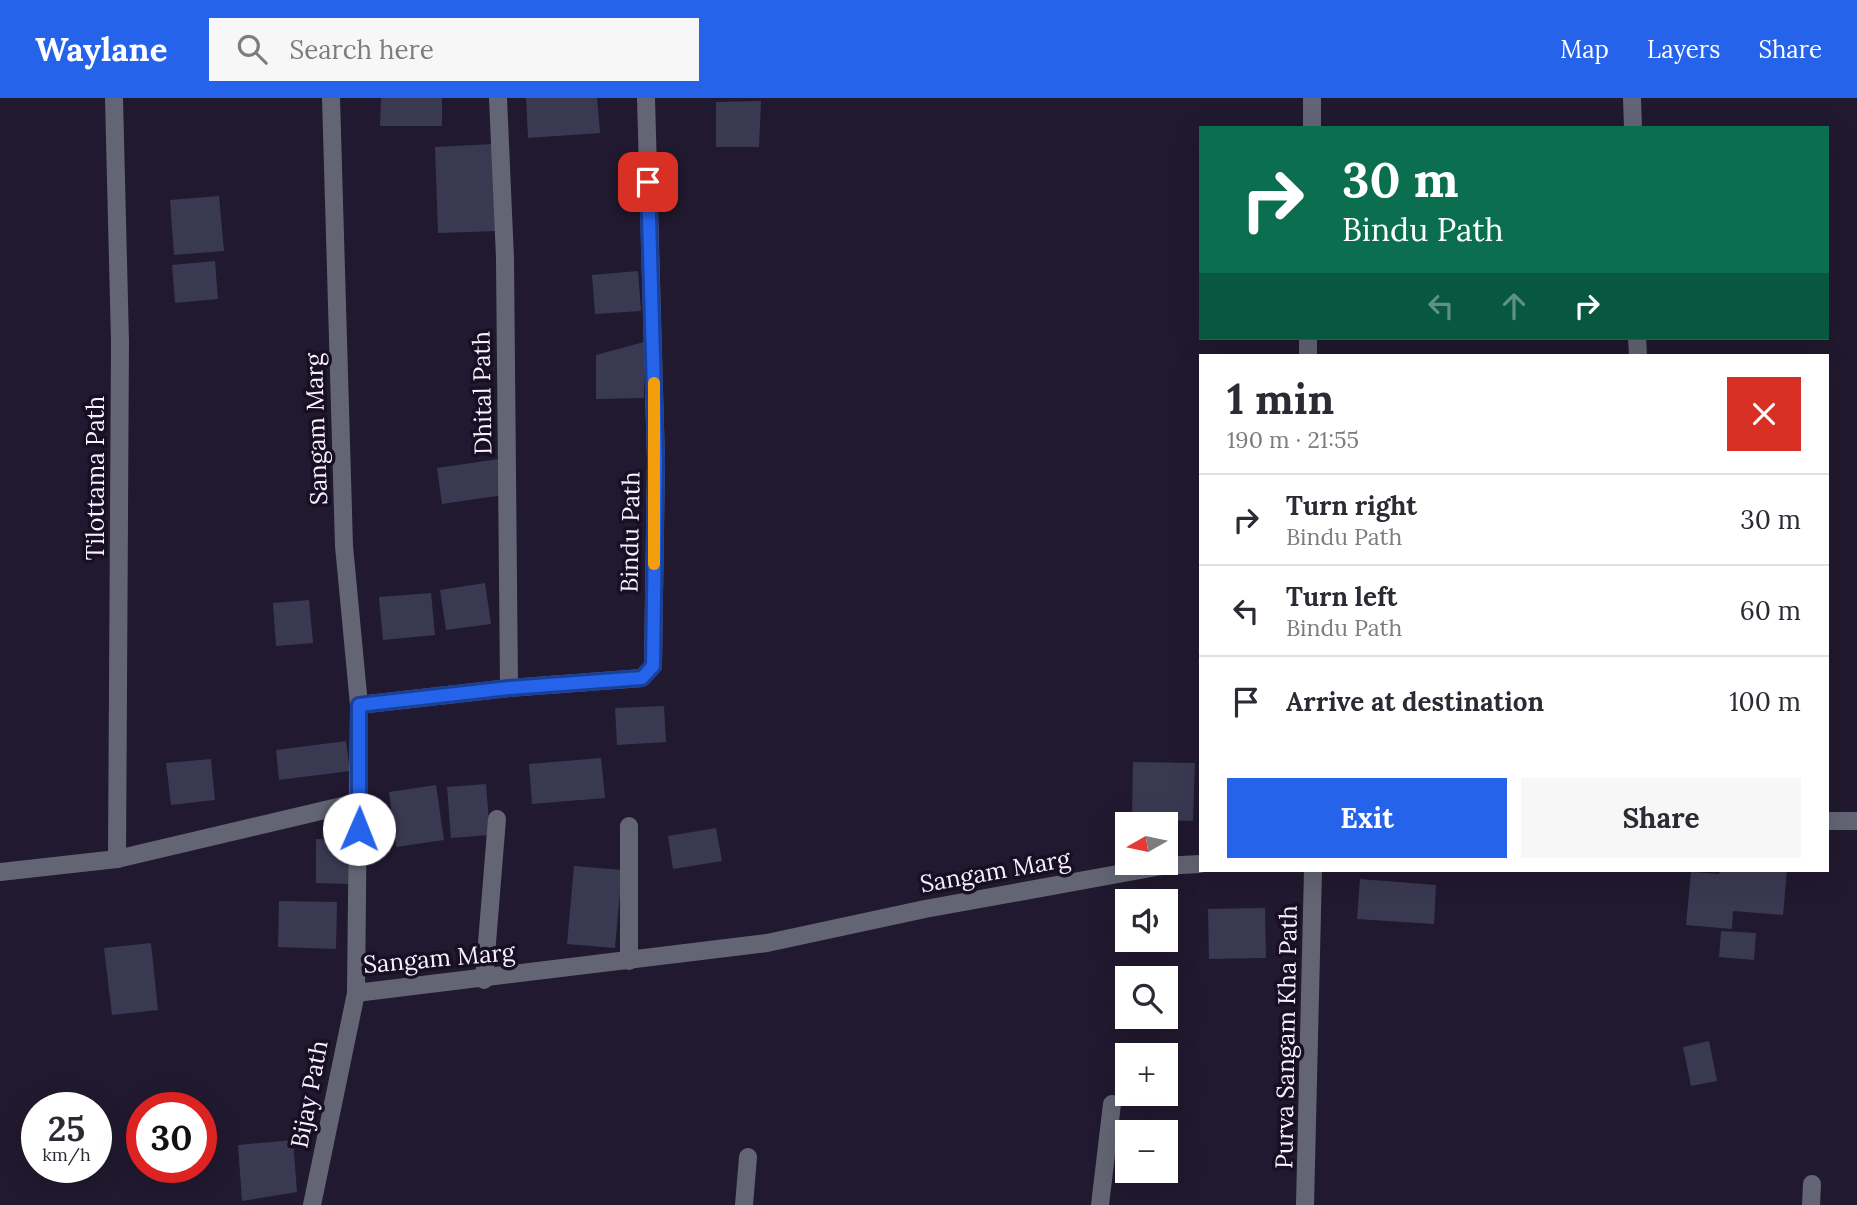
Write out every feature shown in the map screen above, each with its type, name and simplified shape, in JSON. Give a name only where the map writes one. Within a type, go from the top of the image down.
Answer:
[{"type":"street","name":"Tilottama Path","points":[[114,98],[120,342],[117,859]]},
{"type":"street","name":"Sangam Marg","points":[[331,98],[344,546],[359,705],[356,993],[484,980],[767,943],[938,906],[1162,866],[1199,863]]},
{"type":"street","name":"Dhital Path","points":[[498,98],[505,258],[509,688]]},
{"type":"street","name":"Bindu Path","points":[[359,705],[509,688],[642,678],[653,666],[656,461],[646,98]]},
{"type":"street","points":[[1312,98],[1312,126]]},
{"type":"street","points":[[1632,98],[1633,126]]},
{"type":"street","points":[[0,872],[117,859],[359,802]]},
{"type":"street","points":[[484,980],[497,820]]},
{"type":"street","points":[[1829,821],[1857,821]]},
{"type":"street","points":[[629,826],[629,961]]},
{"type":"street","name":"Purva Sangam Kha Path","points":[[1305,1205],[1313,872]]},
{"type":"street","name":"Bijay Path","points":[[312,1205],[356,993]]},
{"type":"street","points":[[1100,1205],[1112,1104]]},
{"type":"street","points":[[744,1205],[748,1157]]},
{"type":"street","points":[[1811,1205],[1812,1184]]},
{"type":"building","points":[[381,98],[442,98],[442,126],[380,126]]},
{"type":"building","points":[[526,98],[597,98],[600,133],[528,138]]},
{"type":"building","points":[[761,101],[759,147],[716,147],[716,102]]},
{"type":"building","points":[[494,144],[498,231],[438,233],[435,147]]},
{"type":"building","points":[[219,196],[224,251],[174,255],[170,200]]},
{"type":"building","points":[[215,261],[218,299],[175,303],[172,265]]},
{"type":"building","points":[[638,271],[641,311],[595,314],[592,275]]},
{"type":"building","points":[[644,342],[644,398],[596,399],[596,355]]},
{"type":"building","points":[[499,459],[504,495],[442,504],[437,468]]},
{"type":"building","points":[[485,583],[491,624],[446,630],[440,590]]},
{"type":"building","points":[[431,593],[435,635],[383,640],[379,597]]},
{"type":"building","points":[[309,600],[313,643],[276,646],[273,603]]},
{"type":"building","points":[[664,706],[666,742],[617,745],[615,708]]},
{"type":"building","points":[[346,741],[350,771],[279,780],[276,750]]},
{"type":"building","points":[[601,758],[605,798],[532,804],[529,764]]},
{"type":"building","points":[[211,759],[215,800],[171,805],[166,763]]},
{"type":"building","points":[[1133,762],[1195,763],[1193,821],[1178,821],[1178,812],[1132,812]]},
{"type":"building","points":[[486,784],[490,835],[451,838],[447,787]]},
{"type":"building","points":[[436,785],[444,840],[396,847],[389,792]]},
{"type":"building","points":[[716,828],[722,861],[673,869],[668,836]]},
{"type":"building","points":[[316,839],[349,840],[348,884],[316,883]]},
{"type":"building","points":[[574,866],[622,870],[615,948],[567,944]]},
{"type":"building","points":[[1691,872],[1787,872],[1783,915],[1733,911],[1732,929],[1686,925]]},
{"type":"building","points":[[1360,879],[1436,885],[1434,924],[1357,919]]},
{"type":"building","points":[[279,901],[337,902],[336,949],[278,947]]},
{"type":"building","points":[[1265,908],[1266,958],[1209,959],[1208,909]]},
{"type":"building","points":[[1721,931],[1756,933],[1754,960],[1719,957]]},
{"type":"building","points":[[151,943],[158,1010],[112,1015],[104,948]]},
{"type":"building","points":[[1709,1041],[1717,1081],[1691,1086],[1683,1047]]},
{"type":"building","points":[[293,1140],[297,1192],[242,1201],[238,1145]]},
{"type":"slow traffic","points":[[654,383],[654,564]]},
{"type":"route","points":[[359,829],[359,705],[509,688],[642,678],[648,675],[653,666],[656,461],[648,182]]}]
